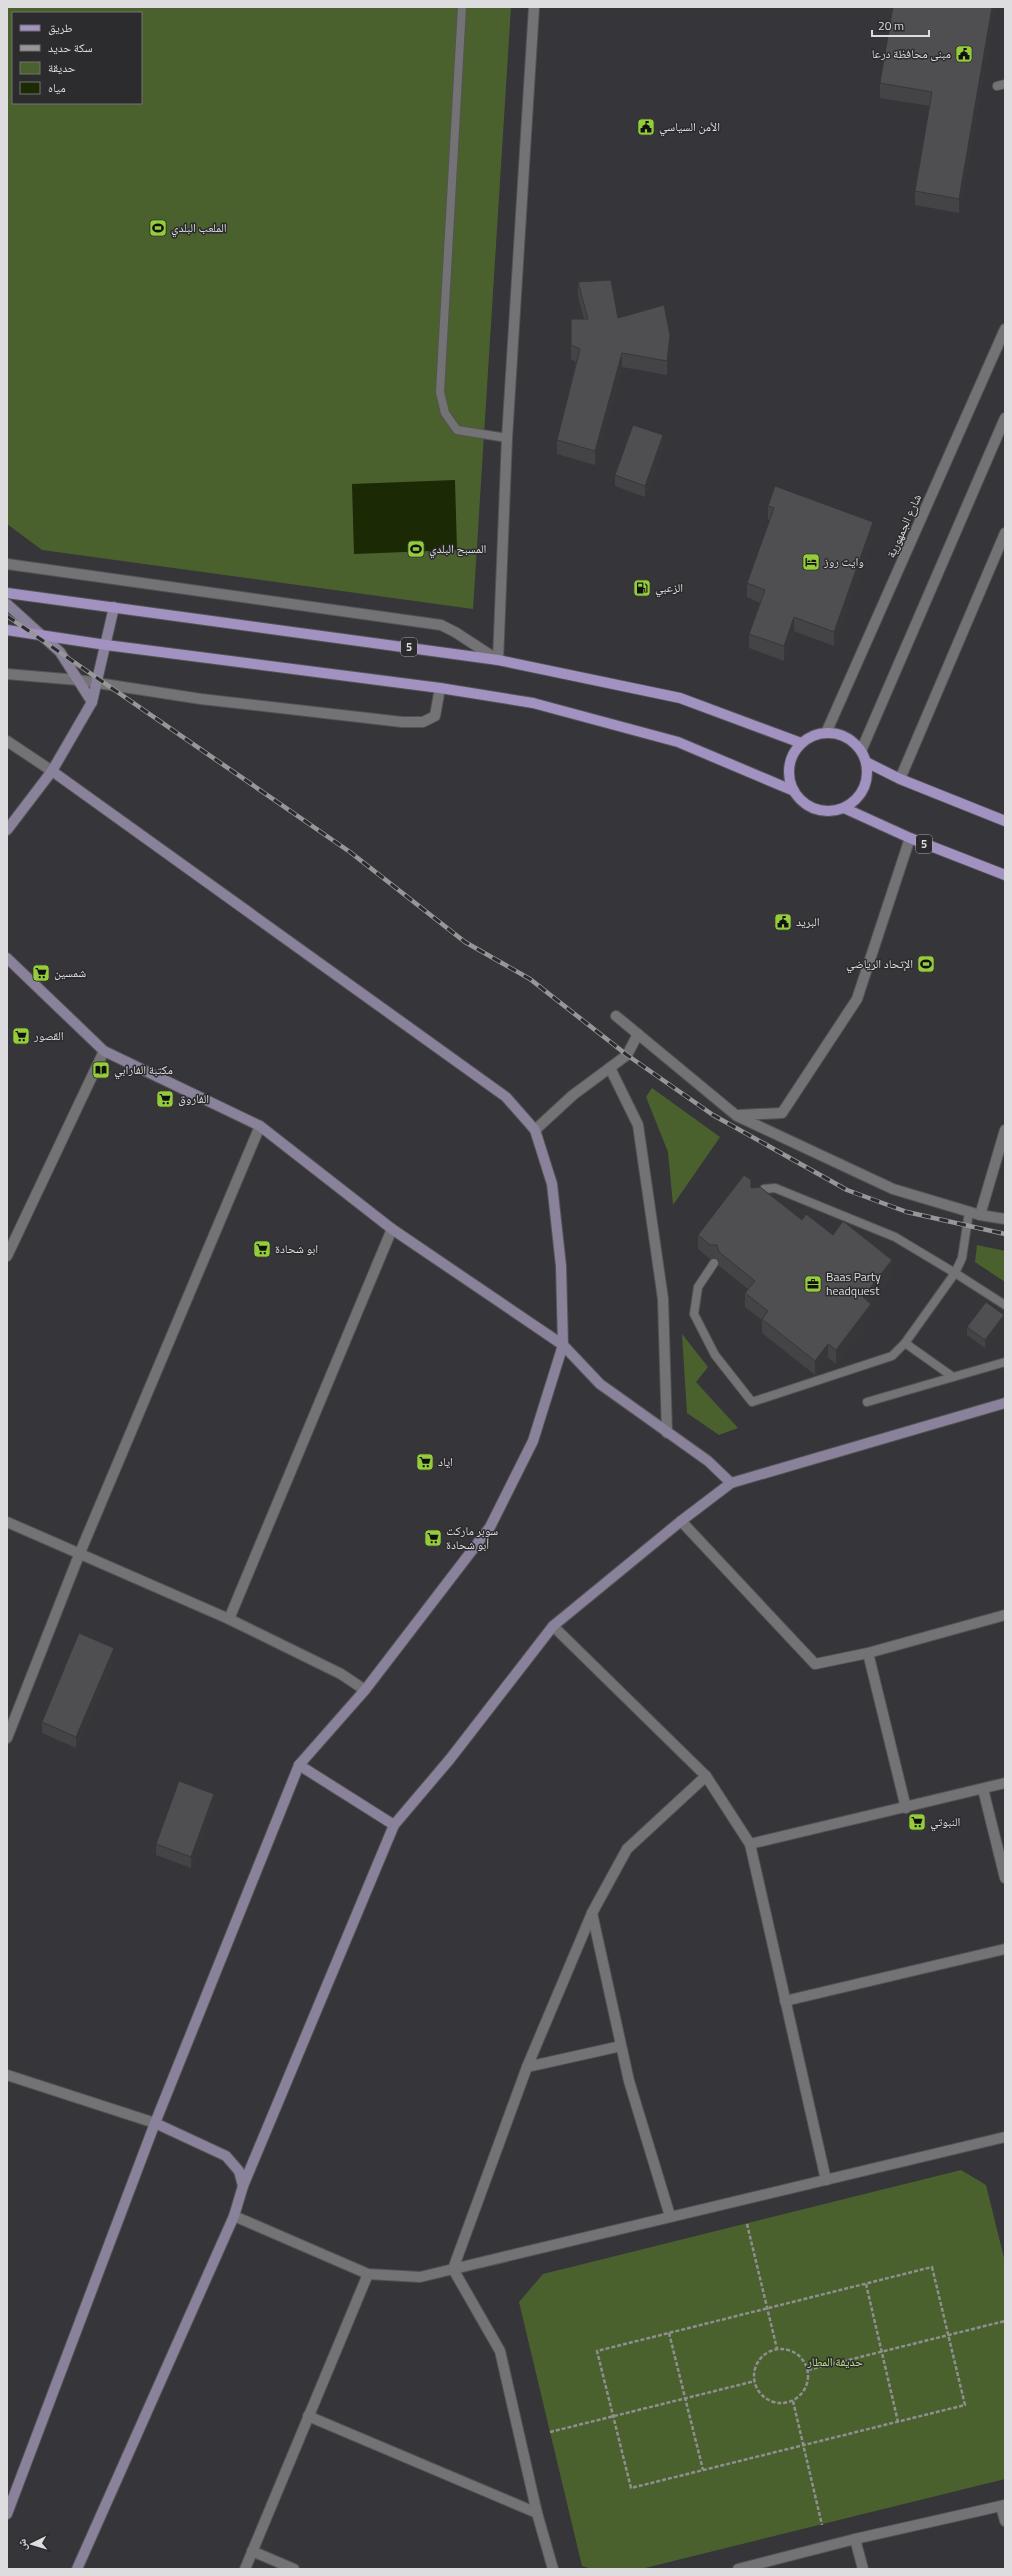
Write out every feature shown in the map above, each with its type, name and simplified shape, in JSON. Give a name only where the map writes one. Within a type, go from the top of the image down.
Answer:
[{"type":"main road","name":"5","points":[[7,594],[114,607],[498,660],[680,698],[801,743]]},
{"type":"main road","points":[[7,630],[106,646],[440,688],[533,703],[678,742],[794,791],[810,807],[833,811],[844,808],[861,794],[865,784],[866,762],[861,751],[852,741],[840,734],[826,733],[808,738],[801,743],[793,754],[789,766],[790,779],[794,791]]},
{"type":"main road","points":[[866,762],[900,779],[1005,821]]},
{"type":"main road","name":"5","points":[[844,808],[910,838],[1005,875]]},
{"type":"street","points":[[498,660],[507,438],[534,7]]},
{"type":"street","name":"شارع الجمهورية","points":[[826,733],[1005,329]]},
{"type":"street","points":[[861,751],[1005,418]]},
{"type":"street","points":[[900,779],[1005,533]]},
{"type":"street","points":[[7,564],[441,625],[455,632],[498,660]]},
{"type":"street","points":[[7,604],[60,652],[92,702]]},
{"type":"street","points":[[7,830],[52,772],[92,702],[114,607]]},
{"type":"street","points":[[7,674],[97,682],[201,699],[402,722],[423,722],[435,716],[440,688]]},
{"type":"street","points":[[7,741],[506,1097],[535,1130],[552,1184],[561,1266],[563,1345],[533,1441],[490,1527],[365,1690],[300,1765],[155,2123],[11,2493],[7,2514]]},
{"type":"street","points":[[737,1116],[782,1112],[857,999],[910,838]]},
{"type":"street","points":[[7,958],[104,1051],[260,1126],[392,1229],[563,1345],[600,1384],[708,1461],[731,1483]]},
{"type":"street","points":[[616,1016],[737,1116],[893,1189],[980,1215],[1005,1219]]},
{"type":"street","points":[[535,1130],[574,1095],[627,1055],[638,1034]]},
{"type":"street","points":[[7,1256],[104,1051]]},
{"type":"street","points":[[610,1068],[638,1125],[663,1299],[667,1433]]},
{"type":"street","points":[[7,1738],[79,1555],[260,1126]]},
{"type":"street","points":[[980,1215],[1005,1130]]},
{"type":"street","points":[[230,1619],[392,1229]]},
{"type":"street","points":[[77,2569],[234,2216],[244,2186],[394,1825],[450,1759],[553,1626],[681,1521],[731,1483],[1005,1403]]},
{"type":"street","points":[[681,1521],[815,1664],[868,1653],[1005,1615]]},
{"type":"street","points":[[7,1522],[79,1555],[230,1619],[341,1674],[365,1690]]},
{"type":"street","points":[[553,1626],[706,1776],[750,1844],[826,2180]]},
{"type":"street","points":[[868,1653],[906,1808]]},
{"type":"street","points":[[300,1765],[394,1825]]},
{"type":"street","points":[[553,2569],[537,2513],[500,2351],[453,2269],[527,2067],[592,1913],[627,1849],[706,1776]]},
{"type":"street","points":[[750,1844],[906,1808],[1005,1783]]},
{"type":"street","points":[[983,1789],[1005,1878]]},
{"type":"street","points":[[592,1913],[629,2081],[670,2216]]},
{"type":"street","points":[[785,2000],[1005,1949]]},
{"type":"street","points":[[527,2067],[621,2046]]},
{"type":"street","points":[[7,2075],[155,2123],[226,2156],[239,2172],[244,2186]]},
{"type":"street","points":[[234,2216],[368,2274],[420,2277],[670,2216],[1004,2140]]},
{"type":"street","points":[[245,2569],[368,2274]]},
{"type":"street","points":[[308,2416],[537,2513]]},
{"type":"street","points":[[738,2569],[855,2539],[1003,2505],[1005,2521]]},
{"type":"street","points":[[855,2539],[863,2569]]},
{"type":"street","points":[[252,2551],[294,2569]]},
{"type":"lane","points":[[462,7],[440,392],[444,413],[458,430],[507,438]]},
{"type":"lane","points":[[755,1198],[764,1188],[775,1188],[815,1203],[895,1237],[955,1273],[1005,1306]]},
{"type":"lane","points":[[714,1262],[698,1287],[694,1314],[715,1355],[752,1402],[892,1356],[905,1343],[955,1273],[962,1258],[969,1212]]},
{"type":"lane","points":[[905,1343],[953,1377]]},
{"type":"lane","points":[[867,1402],[1005,1362]]},
{"type":"path","points":[[747,2224],[777,2350]]},
{"type":"path","points":[[932,2267],[966,2405],[632,2488],[597,2351],[866,2284],[932,2267]]},
{"type":"path","points":[[866,2284],[898,2422]]},
{"type":"path","points":[[808,2370],[1005,2321]]},
{"type":"path","points":[[669,2333],[703,2470]]},
{"type":"path","points":[[777,2350],[791,2351],[799,2356],[808,2370],[806,2388],[793,2401],[775,2403],[766,2399],[760,2393],[755,2381],[756,2367],[760,2360],[766,2354],[777,2350]]},
{"type":"path","points":[[550,2432],[755,2381]]},
{"type":"path","points":[[793,2401],[822,2525]]},
{"type":"green space","points":[[7,7],[511,7],[473,609],[42,550],[7,524]]},
{"type":"green space","points":[[652,1088],[720,1137],[673,1205],[668,1152],[646,1097]]},
{"type":"green space","points":[[977,1245],[1005,1251],[1005,1282],[975,1262]]},
{"type":"green space","points":[[682,1334],[708,1367],[696,1382],[738,1428],[719,1435],[687,1413]]},
{"type":"green space","name":"حديفة المطار","points":[[961,2170],[986,2185],[1005,2262],[1005,2479],[641,2569],[592,2569],[582,2566],[519,2302],[543,2274]]},
{"type":"water","points":[[455,480],[457,550],[354,554],[352,484]]},
{"type":"building","points":[[893,7],[992,7],[959,199],[915,191],[932,92],[880,83]]},
{"type":"building","points":[[611,280],[618,318],[664,305],[670,335],[667,361],[622,353],[595,451],[557,440],[580,349],[571,345],[571,319],[588,319],[578,282]]},
{"type":"building","points":[[633,425],[663,435],[645,486],[615,475]]},
{"type":"building","points":[[775,486],[873,522],[834,632],[794,617],[784,646],[749,634],[765,590],[747,583],[774,508],[768,506]]},
{"type":"building","name":"Baas Party headquest","points":[[744,1175],[751,1180],[751,1188],[760,1187],[802,1220],[806,1214],[833,1235],[843,1221],[892,1260],[863,1297],[871,1304],[836,1350],[828,1344],[815,1361],[762,1319],[768,1311],[745,1293],[755,1281],[719,1252],[717,1245],[710,1245],[698,1235]]},
{"type":"building","points":[[986,1302],[1004,1315],[985,1340],[967,1327]]},
{"type":"building","points":[[79,1633],[114,1648],[76,1737],[42,1722]]},
{"type":"building","points":[[179,1781],[214,1794],[191,1857],[156,1844]]},
{"type":"railway","points":[[7,616],[350,852],[465,942],[530,979],[627,1055],[713,1115],[847,1190],[907,1212],[1005,1234]]},
{"type":"place","name":"مبنى محافظة درعا","points":[[964,54]]},
{"type":"place","name":"الأمن السياسي","points":[[646,127]]},
{"type":"place","name":"الملعب البلدي","points":[[158,228]]},
{"type":"place","name":"المسبح البلدي","points":[[416,549]]},
{"type":"place","name":"وايت روز","points":[[811,562]]},
{"type":"place","name":"الزعبي","points":[[642,588]]},
{"type":"place","name":"البريد","points":[[783,922]]},
{"type":"place","name":"الإتحاد الرياضي","points":[[926,964]]},
{"type":"place","name":"شمسين","points":[[41,973]]},
{"type":"place","name":"القصور","points":[[21,1036]]},
{"type":"place","name":"مكتبة الفارابي","points":[[101,1070]]},
{"type":"place","name":"الفاروق","points":[[165,1099]]},
{"type":"place","name":"ابو شحادة","points":[[262,1249]]},
{"type":"place","name":"Baas Party headquest","points":[[813,1284]]},
{"type":"place","name":"اياد","points":[[425,1462]]},
{"type":"place","name":"سوبر ماركت أبو شحادة","points":[[433,1538]]},
{"type":"place","name":"النبوتي","points":[[917,1822]]}]
